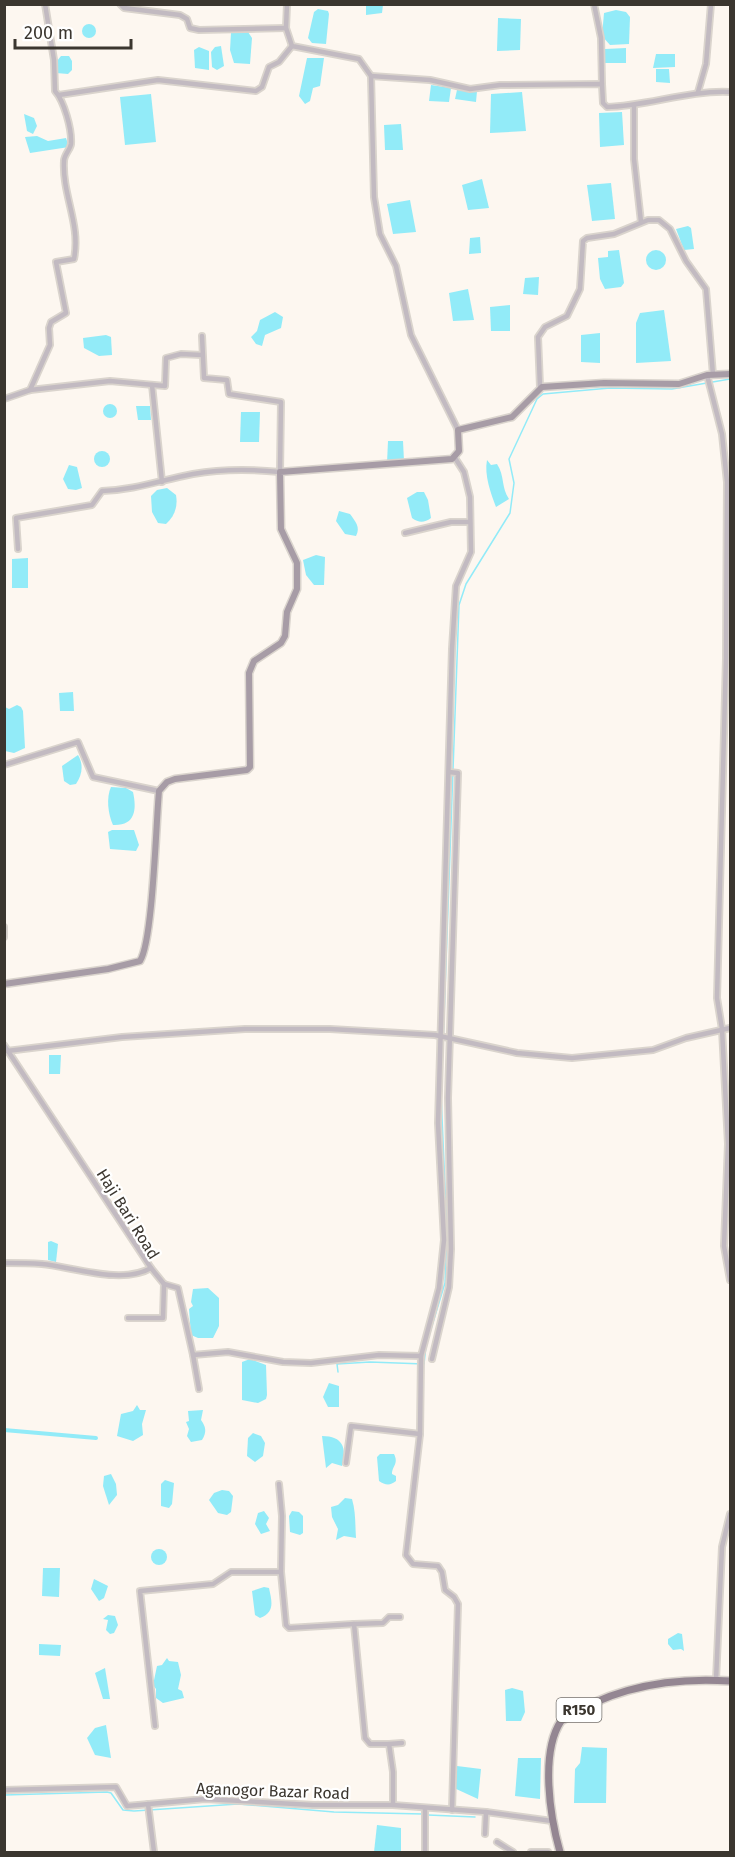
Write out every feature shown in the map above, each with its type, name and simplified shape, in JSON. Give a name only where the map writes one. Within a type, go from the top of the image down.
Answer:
[{"type":"main road","points":[[4,984],[108,969],[140,961],[144,955],[149,923],[159,791],[166,782],[175,779],[247,770],[250,766],[249,673],[254,660],[280,643],[285,636],[287,612],[297,588],[297,562],[281,529],[280,472],[455,458],[459,451],[458,430],[512,417],[540,387],[604,383],[679,384],[710,375],[730,374]]},
{"type":"main road","name":"R150","points":[[560,1852],[552,1821],[550,1752],[554,1731],[561,1721],[633,1687],[651,1683],[730,1681]]},
{"type":"street","points":[[30,390],[50,345],[51,322],[66,313],[57,262],[74,259],[78,235],[68,197],[64,159],[71,144],[59,95],[55,91],[54,60],[45,4]]},
{"type":"street","points":[[120,4],[124,8],[180,15],[187,19],[190,28],[198,30],[286,28]]},
{"type":"street","points":[[287,4],[286,28],[292,46]]},
{"type":"street","points":[[594,4],[601,38],[604,106],[634,105],[698,93],[730,92]]},
{"type":"street","points":[[698,93],[706,64],[711,4]]},
{"type":"street","points":[[59,95],[158,80],[256,91],[262,87],[269,67],[279,62],[292,46]]},
{"type":"street","points":[[292,46],[359,59],[371,76],[374,197],[380,234],[396,266],[411,335],[458,430]]},
{"type":"street","points":[[371,76],[430,80],[470,88],[500,85],[602,84]]},
{"type":"street","points":[[634,105],[634,159],[641,222]]},
{"type":"street","points":[[540,387],[538,337],[545,327],[567,316],[580,289],[583,241],[587,238],[631,229],[641,222],[659,220],[670,229],[686,261],[706,289],[710,384],[722,434],[727,482],[726,658],[717,998],[722,1029],[728,1144],[724,1246],[730,1280]]},
{"type":"street","points":[[18,549],[15,520],[18,517],[85,507],[95,502],[102,491],[215,471],[248,469],[280,472],[281,402],[229,394],[227,380],[204,378],[202,336]]},
{"type":"street","points":[[4,399],[30,390],[110,381],[166,384],[167,357],[181,354],[202,355]]},
{"type":"street","points":[[152,385],[162,482]]},
{"type":"street","points":[[452,1810],[458,1604],[454,1597],[445,1590],[442,1572],[438,1566],[413,1564],[406,1555],[420,1434],[421,1358],[439,1288],[444,1240],[438,1123],[454,939],[452,649],[456,586],[471,552],[469,522],[471,510],[465,472],[455,458]]},
{"type":"street","points":[[405,533],[451,522],[469,522]]},
{"type":"street","points":[[4,765],[78,742],[93,777],[159,791]]},
{"type":"street","points":[[432,1359],[449,1287],[451,1249],[445,1038],[453,773]]},
{"type":"street","points":[[4,927],[4,937]]},
{"type":"street","points":[[7,1051],[122,1037],[245,1029],[330,1029],[445,1038],[517,1053],[573,1058],[653,1050],[686,1038],[730,1028]]},
{"type":"street","name":"Haji Bari Road","points":[[4,1045],[152,1268],[109,1275],[87,1274],[41,1264],[4,1263]]},
{"type":"street","points":[[152,1268],[164,1284],[178,1288],[199,1389]]},
{"type":"street","points":[[128,1318],[163,1318],[164,1284]]},
{"type":"street","points":[[193,1355],[228,1352],[283,1362],[311,1363],[373,1355],[421,1358]]},
{"type":"street","points":[[346,1463],[351,1426],[420,1434]]},
{"type":"street","points":[[279,1484],[282,1516],[281,1572],[287,1628],[383,1623],[388,1617],[400,1617]]},
{"type":"street","points":[[716,1680],[722,1547],[730,1514]]},
{"type":"street","points":[[155,1726],[140,1591],[213,1584],[231,1572],[281,1572]]},
{"type":"street","points":[[354,1624],[365,1738],[370,1744],[402,1743]]},
{"type":"street","points":[[389,1744],[393,1772],[393,1804]]},
{"type":"street","name":"Aganogor Bazar Road","points":[[4,1790],[116,1787],[127,1806],[148,1806],[205,1799],[313,1805],[393,1804],[425,1811],[486,1812],[552,1821]]},
{"type":"street","points":[[148,1806],[154,1852]]},
{"type":"street","points":[[425,1811],[425,1852]]},
{"type":"street","points":[[485,1834],[486,1812]]},
{"type":"street","points":[[497,1842],[513,1852]]},
{"type":"street","points":[[531,1852],[548,1852]]},
{"type":"water","points":[[366,5],[383,5],[382,13],[366,15]]},
{"type":"water","points":[[318,9],[328,11],[329,14],[326,44],[312,43],[308,38],[314,12]]},
{"type":"water","points":[[616,10],[626,12],[630,17],[629,44],[610,45],[602,36],[604,13]]},
{"type":"water","points":[[498,18],[521,19],[520,50],[497,51]]},
{"type":"water","points":[[89,24],[94,26],[96,31],[94,36],[89,38],[84,36],[82,31],[84,26]]},
{"type":"water","points":[[248,32],[252,38],[250,64],[234,63],[230,50],[231,33]]},
{"type":"water","points":[[221,46],[224,66],[217,70],[212,67],[211,52],[215,47]]},
{"type":"water","points":[[199,47],[209,51],[209,70],[195,68],[194,50]]},
{"type":"water","points":[[626,48],[626,63],[605,63],[605,49]]},
{"type":"water","points":[[656,54],[675,54],[675,67],[653,68]]},
{"type":"water","points":[[61,56],[69,56],[72,61],[72,70],[68,74],[56,73],[57,61]]},
{"type":"water","points":[[307,58],[324,58],[320,86],[313,88],[310,101],[305,104],[299,96]]},
{"type":"water","points":[[656,69],[669,69],[670,83],[656,82]]},
{"type":"water","points":[[431,85],[451,88],[449,102],[429,101]]},
{"type":"water","points":[[457,90],[477,91],[476,102],[455,99]]},
{"type":"water","points":[[522,92],[526,131],[490,133],[491,94]]},
{"type":"water","points":[[151,94],[156,142],[125,145],[120,97]]},
{"type":"water","points":[[622,112],[624,145],[600,147],[599,113]]},
{"type":"water","points":[[24,114],[34,118],[37,126],[33,134],[27,131]]},
{"type":"water","points":[[401,124],[403,150],[385,150],[384,125]]},
{"type":"water","points":[[37,136],[48,141],[66,138],[69,147],[30,153],[25,137]]},
{"type":"water","points":[[482,179],[489,208],[468,210],[462,185]]},
{"type":"water","points":[[611,183],[615,219],[592,221],[587,185]]},
{"type":"water","points":[[410,200],[416,232],[393,234],[387,204]]},
{"type":"water","points":[[688,226],[691,228],[694,249],[684,250],[676,229]]},
{"type":"water","points":[[480,237],[481,253],[469,254],[470,238]]},
{"type":"water","points":[[619,250],[624,283],[621,287],[605,289],[600,279],[598,258],[608,257],[608,251]]},
{"type":"water","points":[[656,250],[663,253],[666,260],[663,267],[656,270],[649,267],[646,260],[649,253]]},
{"type":"water","points":[[539,277],[538,295],[523,294],[525,278]]},
{"type":"water","points":[[468,289],[474,320],[453,321],[449,293]]},
{"type":"water","points":[[510,305],[510,331],[491,331],[490,307]]},
{"type":"water","points":[[664,310],[671,361],[636,363],[636,323],[640,313]]},
{"type":"water","points":[[275,312],[283,317],[281,328],[265,335],[262,346],[256,344],[251,337],[257,331],[260,320]]},
{"type":"water","points":[[600,333],[600,363],[581,362],[581,335]]},
{"type":"water","points":[[106,335],[111,337],[112,355],[99,356],[84,348],[83,338]]},
{"type":"water","points":[[110,404],[115,406],[117,411],[115,416],[110,418],[105,416],[103,411],[105,406]]},
{"type":"water","points":[[136,406],[150,406],[151,420],[138,420]]},
{"type":"water","points":[[241,412],[260,412],[259,442],[240,442]]},
{"type":"water","points":[[388,441],[403,441],[404,461],[387,463]]},
{"type":"water","points":[[102,451],[108,453],[110,459],[108,465],[102,467],[96,465],[94,459],[96,453]]},
{"type":"water","points":[[487,460],[491,465],[497,464],[509,499],[496,507],[487,478]]},
{"type":"water","points":[[69,465],[77,467],[82,488],[68,489],[63,479]]},
{"type":"water","points":[[167,488],[176,495],[176,507],[172,518],[166,524],[158,523],[152,512],[151,496],[157,490]]},
{"type":"water","points":[[417,492],[424,492],[428,500],[431,518],[424,522],[412,518],[407,498]]},
{"type":"water","points":[[339,511],[350,514],[354,519],[358,527],[356,536],[345,534],[336,521]]},
{"type":"water","points":[[316,555],[325,557],[324,585],[314,585],[306,575],[303,560]]},
{"type":"water","points":[[28,558],[28,588],[12,588],[12,559]]},
{"type":"water","points":[[73,692],[74,711],[60,711],[59,693]]},
{"type":"water","points":[[17,705],[23,711],[25,748],[14,753],[5,751],[5,707],[9,709]]},
{"type":"water","points":[[78,755],[82,766],[81,774],[76,784],[70,785],[64,781],[62,766]]},
{"type":"water","points":[[111,787],[126,788],[133,792],[135,805],[133,816],[120,825],[113,825],[110,816],[108,806]]},
{"type":"water","points":[[134,830],[139,845],[136,851],[110,849],[108,832]]},
{"type":"water","points":[[49,1055],[61,1055],[60,1074],[49,1074]]},
{"type":"water","points":[[48,1242],[58,1244],[56,1262],[48,1260]]},
{"type":"water","points":[[208,1288],[219,1298],[219,1326],[213,1338],[198,1338],[191,1335],[189,1309],[193,1306],[191,1302],[193,1289]]},
{"type":"water","points":[[250,1359],[266,1365],[267,1395],[266,1399],[258,1403],[242,1400],[242,1362]]},
{"type":"water","points":[[329,1383],[339,1386],[339,1407],[328,1407],[323,1397]]},
{"type":"water","points":[[137,1405],[140,1410],[146,1410],[142,1424],[143,1435],[133,1441],[117,1436],[121,1414],[133,1411]]},
{"type":"water","points":[[203,1410],[201,1420],[205,1427],[205,1434],[202,1440],[191,1442],[187,1436],[188,1411]]},
{"type":"water","points":[[253,1433],[261,1436],[265,1443],[263,1456],[255,1462],[247,1456],[248,1438]]},
{"type":"water","points":[[322,1436],[335,1438],[342,1444],[344,1454],[342,1466],[332,1463],[326,1468]]},
{"type":"water","points":[[380,1454],[394,1454],[396,1463],[392,1474],[396,1476],[396,1481],[392,1484],[379,1481],[377,1457]]},
{"type":"water","points":[[111,1474],[116,1484],[117,1495],[109,1505],[103,1486],[104,1476]]},
{"type":"water","points":[[165,1480],[174,1483],[172,1504],[169,1508],[161,1506],[161,1484]]},
{"type":"water","points":[[222,1490],[229,1491],[233,1496],[231,1512],[227,1515],[218,1513],[209,1500],[214,1493]]},
{"type":"water","points":[[345,1498],[352,1499],[356,1538],[344,1536],[336,1540],[338,1529],[332,1517],[331,1507],[338,1505]]},
{"type":"water","points":[[264,1511],[269,1518],[266,1524],[270,1531],[261,1534],[255,1524],[258,1513]]},
{"type":"water","points":[[292,1511],[299,1512],[303,1516],[303,1533],[300,1535],[290,1532],[289,1516]]},
{"type":"water","points":[[156,1549],[162,1549],[167,1557],[165,1563],[156,1565],[151,1560],[151,1554]]},
{"type":"water","points":[[43,1568],[60,1568],[59,1597],[42,1596]]},
{"type":"water","points":[[94,1579],[108,1586],[104,1598],[99,1601],[91,1589]]},
{"type":"water","points":[[264,1587],[269,1588],[271,1606],[268,1613],[260,1618],[255,1615],[252,1591]]},
{"type":"water","points":[[108,1615],[115,1616],[118,1625],[114,1633],[110,1634],[106,1630],[108,1620],[103,1619]]},
{"type":"water","points":[[678,1633],[682,1634],[684,1651],[673,1650],[668,1644],[668,1639]]},
{"type":"water","points":[[39,1644],[61,1645],[60,1656],[39,1655]]},
{"type":"water","points":[[167,1658],[169,1661],[178,1662],[181,1675],[178,1689],[182,1691],[184,1698],[163,1703],[156,1698],[156,1689],[153,1685],[157,1666],[162,1665]]},
{"type":"water","points":[[105,1668],[110,1699],[103,1699],[95,1673]]},
{"type":"water","points":[[512,1688],[523,1691],[525,1712],[521,1721],[506,1721],[505,1690]]},
{"type":"water","points":[[106,1725],[111,1758],[95,1755],[87,1738],[95,1728]]},
{"type":"water","points":[[582,1747],[607,1748],[606,1803],[574,1803],[575,1769],[580,1763]]},
{"type":"water","points":[[518,1758],[541,1758],[540,1799],[515,1796]]},
{"type":"water","points":[[457,1766],[481,1769],[478,1799],[454,1788]]},
{"type":"water","points":[[377,1825],[401,1828],[401,1852],[374,1852]]},
{"type":"waterway","points":[[443,1045],[459,605],[466,584],[510,513],[514,483],[509,459],[537,399],[543,394],[610,388],[672,389],[730,379]]},
{"type":"waterway","points":[[427,1342],[445,1283],[447,1233],[441,1094]]},
{"type":"waterway","points":[[338,1372],[337,1364],[370,1362],[424,1364],[426,1346]]},
{"type":"waterway","points":[[4,1430],[96,1438]]},
{"type":"waterway","points":[[4,1795],[107,1792],[111,1793],[123,1810],[134,1811],[238,1804],[334,1812],[423,1814]]},
{"type":"waterway","points":[[428,1815],[475,1817]]}]
